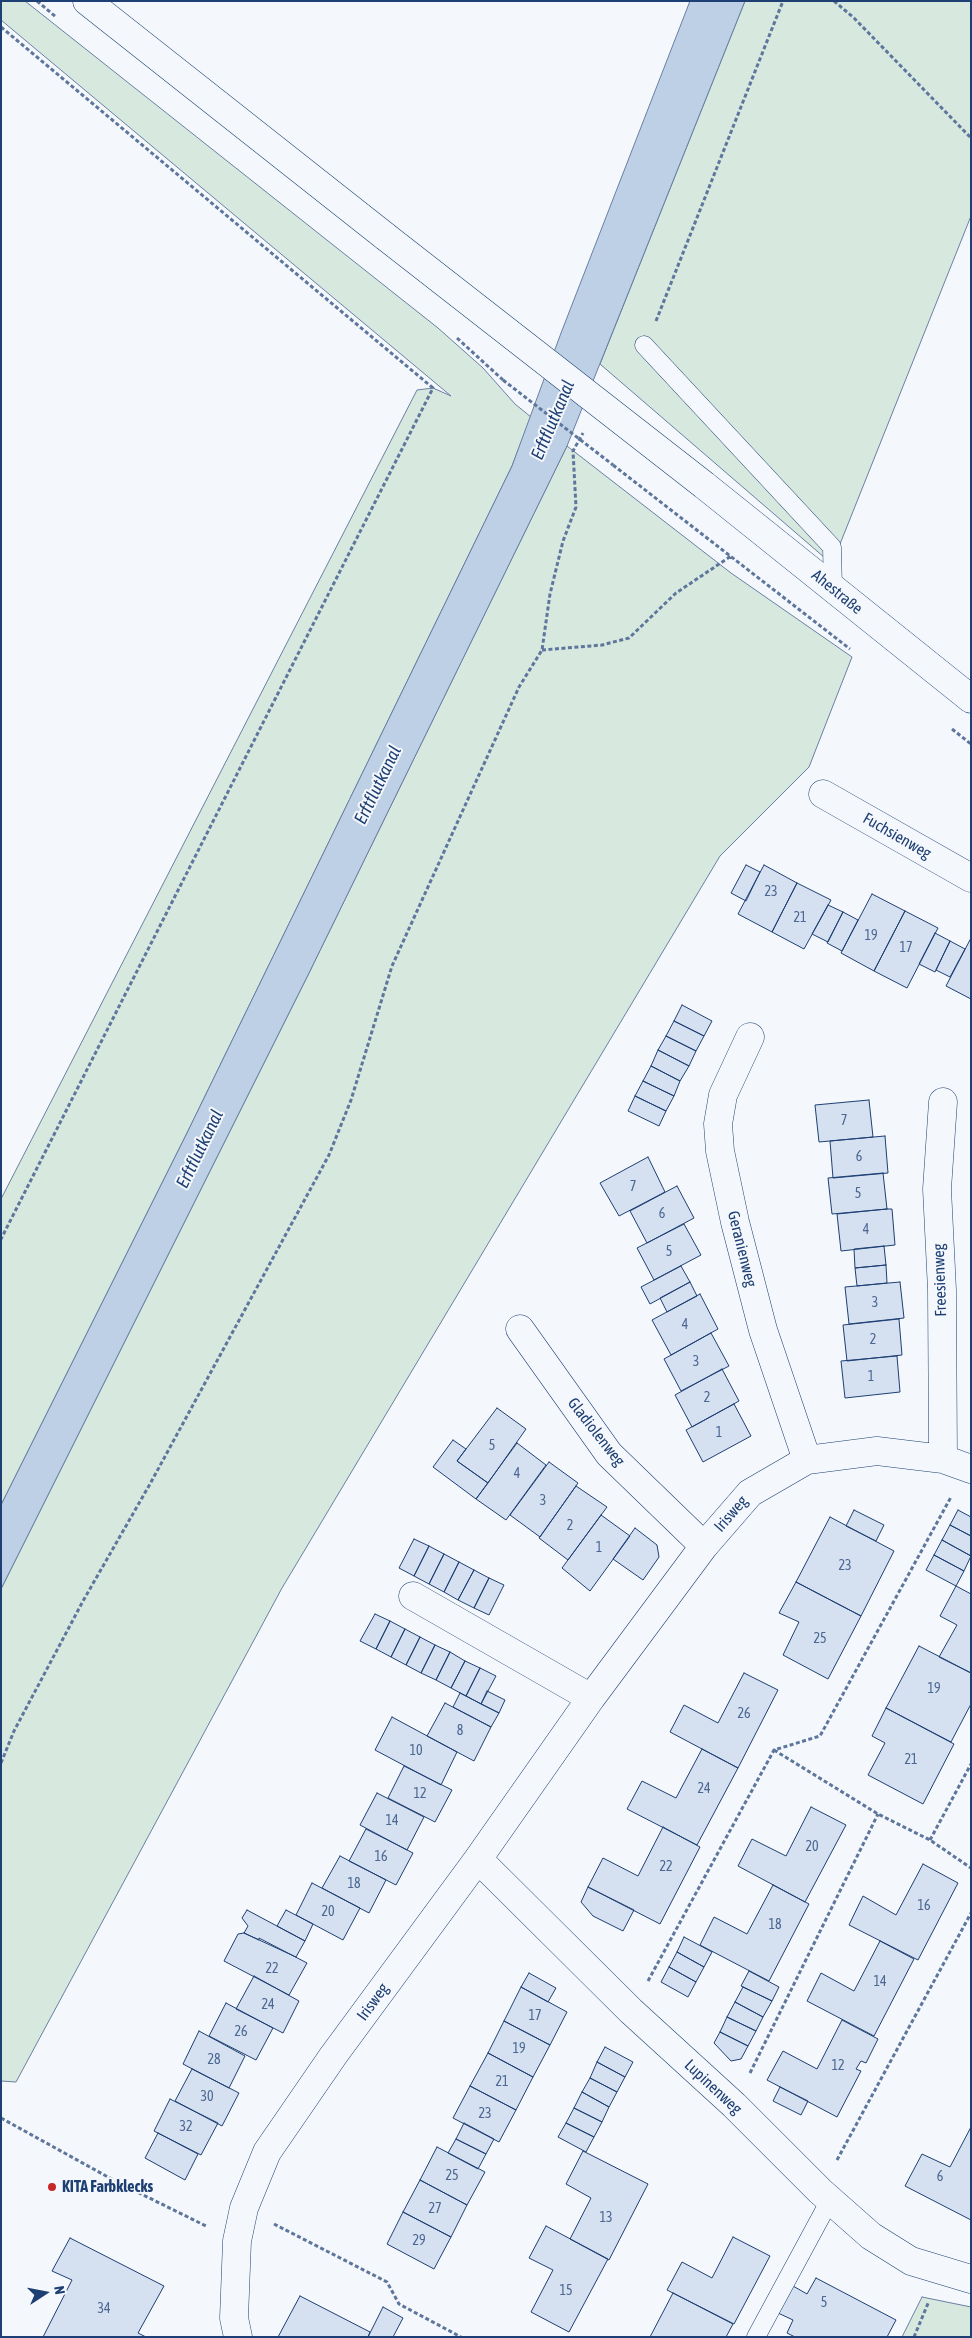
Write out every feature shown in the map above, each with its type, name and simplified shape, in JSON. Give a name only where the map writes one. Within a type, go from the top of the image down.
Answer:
[{"type":"street","name":"Ahestraße","points":[[87,1],[704,485],[971,699]]},
{"type":"street","name":"Fuchsienweg","points":[[823,794],[971,878]]},
{"type":"street","name":"Geranienweg","points":[[750,1037],[723,1095],[718,1124],[720,1151],[732,1213],[754,1296],[806,1460]]},
{"type":"street","name":"Freesienweg","points":[[943,1102],[937,1189],[942,1290],[960,1465]]},
{"type":"street","name":"Gladiolenweg","points":[[520,1329],[609,1454],[704,1546]]},
{"type":"street","name":"Irisweg","points":[[238,2337],[234,2318],[237,2240],[244,2208],[267,2152],[339,2048],[478,1859],[591,1698],[704,1546],[750,1493],[806,1460],[877,1451],[960,1465]]},
{"type":"street","points":[[413,1596],[591,1698]]},
{"type":"street","name":"Lupinenweg","points":[[478,1859],[631,2011],[734,2105],[825,2196],[871,2236],[911,2261],[971,2279]]},
{"type":"lane","points":[[644,346],[832,547],[833,589]]},
{"type":"lane","points":[[756,2337],[825,2196]]},
{"type":"path","points":[[644,346],[654,330],[661,305],[783,1]]},
{"type":"path","points":[[834,1],[854,18],[971,138]]},
{"type":"path","points":[[1,27],[433,388],[1,1239]]},
{"type":"path","points":[[503,380],[856,654]]},
{"type":"path","points":[[1,1763],[14,1731],[83,1601],[150,1484],[329,1155],[351,1100],[392,966],[519,687],[542,650],[550,594],[563,541],[576,507]]},
{"type":"path","points":[[542,650],[602,645],[629,638],[676,593],[730,557]]},
{"type":"path","points":[[948,726],[971,744]]},
{"type":"path","points":[[631,2011],[774,1750],[820,1736],[960,1465]]},
{"type":"path","points":[[774,1750],[878,1814],[930,1840],[971,1868]]},
{"type":"path","points":[[930,1840],[971,1764]]},
{"type":"path","points":[[734,2105],[878,1814]]},
{"type":"path","points":[[825,2196],[971,1913]]},
{"type":"path","points":[[1,2118],[117,2182],[237,2240]]},
{"type":"path","points":[[244,2208],[386,2282],[399,2304],[461,2337]]},
{"type":"shaded area","points":[[1,1],[25,1],[438,328],[483,368],[515,404],[531,417],[512,466],[187,1133],[1,1505],[1,1199],[417,390],[433,388],[451,396],[1,20]]},
{"type":"shaded area","points":[[745,1],[971,1],[971,216],[832,564],[600,364]]},
{"type":"shaded area","points":[[567,446],[731,573],[852,657],[809,767],[720,856],[282,1588],[16,2082],[1,2081],[1,1589],[308,975]]},
{"type":"shaded area","points":[[922,2297],[971,2307],[971,2337],[902,2337]]},
{"type":"water","name":"Erftflutkanal","points":[[690,1],[745,1],[567,446],[308,975],[1,1589],[1,1505],[187,1133],[512,466],[561,333]]},
{"type":"building","points":[[746,865],[760,872],[746,901],[731,893]]},
{"type":"building","points":[[764,865],[797,883],[772,932],[738,914]]},
{"type":"building","points":[[797,883],[831,900],[804,949],[772,932]]},
{"type":"building","points":[[872,894],[905,911],[874,971],[841,953]]},
{"type":"building","points":[[828,905],[843,912],[828,942],[812,934]]},
{"type":"building","points":[[905,911],[938,928],[907,988],[874,971]]},
{"type":"building","points":[[843,912],[858,920],[842,951],[827,943]]},
{"type":"building","points":[[935,933],[950,941],[935,972],[919,964]]},
{"type":"building","points":[[971,938],[971,999],[946,986]]},
{"type":"building","points":[[950,941],[965,949],[950,977],[936,970]]},
{"type":"building","points":[[682,1005],[712,1021],[704,1036],[674,1021]]},
{"type":"building","points":[[674,1021],[704,1036],[696,1051],[666,1036]]},
{"type":"building","points":[[666,1036],[696,1051],[689,1066],[658,1050]]},
{"type":"building","points":[[658,1050],[689,1066],[680,1081],[651,1066]]},
{"type":"building","points":[[651,1066],[680,1081],[674,1096],[643,1081]]},
{"type":"building","points":[[643,1081],[674,1096],[666,1111],[635,1096]]},
{"type":"building","points":[[635,1096],[666,1111],[659,1126],[628,1111]]},
{"type":"building","points":[[869,1100],[873,1137],[819,1142],[815,1105]]},
{"type":"building","points":[[885,1136],[888,1173],[833,1178],[830,1141]]},
{"type":"building","points":[[648,1157],[665,1192],[619,1216],[600,1183]]},
{"type":"building","points":[[883,1173],[887,1209],[832,1214],[828,1178]]},
{"type":"building","points":[[677,1186],[694,1218],[647,1243],[630,1211]]},
{"type":"building","points":[[892,1209],[895,1245],[841,1251],[837,1214]]},
{"type":"building","points":[[684,1224],[701,1255],[654,1280],[637,1248]]},
{"type":"building","points":[[884,1246],[886,1265],[855,1268],[854,1249]]},
{"type":"building","points":[[886,1265],[887,1283],[857,1286],[855,1268]]},
{"type":"building","points":[[681,1266],[690,1282],[650,1304],[641,1287]]},
{"type":"building","points":[[690,1282],[697,1296],[667,1312],[660,1298]]},
{"type":"building","points":[[900,1282],[904,1318],[849,1324],[845,1287]]},
{"type":"building","points":[[700,1294],[718,1329],[671,1355],[652,1320]]},
{"type":"building","points":[[899,1319],[902,1355],[847,1361],[843,1325]]},
{"type":"building","points":[[711,1333],[729,1366],[681,1391],[664,1359]]},
{"type":"building","points":[[897,1356],[900,1392],[845,1398],[841,1361]]},
{"type":"building","points":[[722,1369],[739,1401],[692,1427],[675,1395]]},
{"type":"building","points":[[734,1404],[751,1436],[703,1462],[686,1430]]},
{"type":"building","points":[[497,1408],[526,1429],[488,1483],[457,1461]]},
{"type":"building","points":[[453,1440],[466,1449],[457,1461],[488,1483],[476,1499],[433,1467]]},
{"type":"building","points":[[517,1443],[546,1465],[506,1520],[476,1499]]},
{"type":"building","points":[[549,1462],[578,1483],[540,1537],[510,1515]]},
{"type":"building","points":[[576,1486],[607,1507],[568,1560],[539,1538]]},
{"type":"building","points":[[854,1510],[884,1525],[876,1541],[846,1526]]},
{"type":"building","points":[[958,1510],[971,1517],[971,1536],[950,1525]]},
{"type":"building","points":[[601,1515],[630,1536],[590,1591],[562,1568]]},
{"type":"building","points":[[830,1517],[894,1551],[861,1616],[796,1582]]},
{"type":"building","points":[[950,1525],[971,1536],[971,1556],[942,1540]]},
{"type":"building","points":[[635,1528],[657,1545],[659,1557],[643,1580],[613,1559]]},
{"type":"building","points":[[414,1539],[429,1546],[414,1576],[399,1568]]},
{"type":"building","points":[[942,1540],[971,1556],[964,1571],[934,1555]]},
{"type":"building","points":[[429,1546],[444,1554],[429,1584],[414,1576]]},
{"type":"building","points":[[444,1554],[459,1562],[444,1592],[429,1584]]},
{"type":"building","points":[[934,1555],[964,1571],[956,1586],[926,1570]]},
{"type":"building","points":[[459,1562],[474,1570],[458,1600],[444,1592]]},
{"type":"building","points":[[474,1570],[489,1578],[474,1608],[458,1600]]},
{"type":"building","points":[[489,1578],[504,1585],[489,1615],[474,1608]]},
{"type":"building","points":[[796,1582],[861,1616],[828,1679],[783,1655],[799,1622],[779,1613]]},
{"type":"building","points":[[956,1586],[971,1594],[971,1673],[939,1657],[957,1625],[940,1616]]},
{"type":"building","points":[[375,1614],[390,1621],[376,1649],[360,1641]]},
{"type":"building","points":[[390,1621],[405,1629],[391,1657],[376,1649]]},
{"type":"building","points":[[405,1629],[420,1637],[406,1665],[391,1657]]},
{"type":"building","points":[[420,1637],[435,1645],[421,1673],[406,1665]]},
{"type":"building","points":[[435,1645],[450,1652],[436,1680],[421,1673]]},
{"type":"building","points":[[919,1646],[971,1673],[971,1704],[951,1742],[886,1708]]},
{"type":"building","points":[[450,1652],[465,1661],[451,1688],[436,1680]]},
{"type":"building","points":[[465,1661],[480,1668],[466,1696],[451,1688]]},
{"type":"building","points":[[480,1668],[496,1676],[481,1704],[466,1696]]},
{"type":"building","points":[[744,1673],[778,1690],[738,1768],[670,1732],[684,1705],[718,1723]]},
{"type":"building","points":[[487,1691],[505,1700],[499,1713],[481,1704]]},
{"type":"building","points":[[460,1693],[499,1713],[491,1727],[453,1707]]},
{"type":"building","points":[[445,1703],[491,1727],[474,1761],[427,1736]]},
{"type":"building","points":[[886,1708],[954,1744],[923,1804],[868,1775],[885,1743],[872,1736]]},
{"type":"building","points":[[392,1717],[457,1752],[441,1785],[375,1750]]},
{"type":"building","points":[[702,1749],[738,1768],[697,1845],[627,1809],[642,1781],[676,1798]]},
{"type":"building","points":[[404,1766],[452,1790],[435,1822],[388,1798]]},
{"type":"building","points":[[377,1793],[424,1817],[407,1850],[360,1825]]},
{"type":"building","points":[[811,1807],[846,1825],[805,1902],[738,1866],[752,1839],[786,1856]]},
{"type":"building","points":[[663,1827],[700,1847],[660,1924],[588,1887],[603,1858],[638,1876]]},
{"type":"building","points":[[366,1829],[413,1853],[396,1885],[349,1861]]},
{"type":"building","points":[[340,1856],[386,1880],[369,1913],[322,1888]]},
{"type":"building","points":[[923,1864],[958,1883],[918,1960],[849,1925],[863,1896],[896,1915]]},
{"type":"building","points":[[312,1883],[360,1908],[343,1940],[296,1915]]},
{"type":"building","points":[[773,1885],[809,1904],[769,1981],[700,1945],[714,1917],[747,1934]]},
{"type":"building","points":[[588,1887],[634,1910],[623,1931],[593,1916],[581,1902]]},
{"type":"building","points":[[247,1910],[305,1941],[296,1957],[244,1933],[248,1926],[242,1918]]},
{"type":"building","points":[[286,1910],[313,1924],[305,1941],[277,1926]]},
{"type":"building","points":[[244,1933],[259,1940],[259,1938],[307,1963],[289,1995],[224,1961],[238,1934]]},
{"type":"building","points":[[684,1937],[712,1952],[704,1967],[677,1952]]},
{"type":"building","points":[[880,1941],[914,1959],[874,2036],[807,2001],[821,1973],[854,1991]]},
{"type":"building","points":[[677,1952],[704,1967],[696,1982],[669,1967]]},
{"type":"building","points":[[669,1967],[696,1982],[688,1997],[661,1982]]},
{"type":"building","points":[[749,1971],[779,1987],[772,2001],[741,1986]]},
{"type":"building","points":[[529,1973],[556,1988],[548,2002],[521,1987]]},
{"type":"building","points":[[254,1976],[299,2001],[283,2033],[236,2009]]},
{"type":"building","points":[[521,1987],[567,2012],[550,2045],[504,2021]]},
{"type":"building","points":[[743,1987],[772,2001],[763,2017],[735,2002]]},
{"type":"building","points":[[735,2002],[763,2017],[756,2031],[727,2017]]},
{"type":"building","points":[[226,2003],[273,2028],[256,2060],[209,2036]]},
{"type":"building","points":[[727,2017],[756,2031],[748,2046],[720,2032]]},
{"type":"building","points":[[842,2020],[878,2039],[866,2063],[861,2061],[856,2069],[861,2071],[837,2117],[767,2080],[783,2051],[817,2069]]},
{"type":"building","points":[[504,2021],[550,2045],[533,2077],[488,2053]]},
{"type":"building","points":[[199,2031],[245,2056],[229,2088],[183,2064]]},
{"type":"building","points":[[720,2032],[748,2046],[741,2059],[731,2061],[714,2043]]},
{"type":"building","points":[[605,2047],[633,2062],[625,2077],[597,2062]]},
{"type":"building","points":[[488,2053],[533,2077],[516,2110],[470,2086]]},
{"type":"building","points":[[597,2062],[625,2077],[617,2092],[590,2078]]},
{"type":"building","points":[[192,2069],[239,2093],[222,2126],[175,2101]]},
{"type":"building","points":[[590,2078],[617,2092],[609,2107],[582,2092]]},
{"type":"building","points":[[470,2086],[516,2110],[499,2142],[453,2118]]},
{"type":"building","points":[[780,2087],[808,2101],[801,2115],[773,2101]]},
{"type":"building","points":[[582,2092],[609,2107],[602,2122],[574,2108]]},
{"type":"building","points":[[170,2099],[218,2123],[201,2155],[154,2131]]},
{"type":"building","points":[[574,2108],[602,2122],[594,2137],[566,2123]]},
{"type":"building","points":[[464,2123],[494,2139],[486,2154],[456,2139]]},
{"type":"building","points":[[566,2123],[594,2137],[586,2152],[558,2137]]},
{"type":"building","points":[[971,2127],[971,2220],[905,2186],[922,2154],[950,2167]]},
{"type":"building","points":[[158,2133],[198,2154],[185,2180],[145,2158]]},
{"type":"building","points":[[456,2139],[486,2154],[478,2169],[448,2153]]},
{"type":"building","points":[[437,2147],[485,2172],[467,2205],[420,2180]]},
{"type":"building","points":[[583,2151],[648,2184],[609,2260],[570,2239],[591,2198],[566,2184]]},
{"type":"building","points":[[420,2180],[467,2205],[451,2237],[403,2212]]},
{"type":"building","points":[[403,2212],[451,2237],[434,2269],[387,2244]]},
{"type":"building","points":[[546,2226],[608,2259],[569,2332],[531,2312],[553,2270],[529,2258]]},
{"type":"building","points":[[733,2237],[770,2256],[734,2324],[667,2290],[682,2262],[712,2278]]},
{"type":"building","points":[[70,2238],[164,2286],[138,2333],[146,2337],[43,2337],[72,2280],[52,2271]]},
{"type":"building","points":[[816,2278],[896,2320],[887,2337],[795,2337],[787,2333],[793,2320],[778,2313],[793,2286],[807,2294]]},
{"type":"building","points":[[673,2293],[733,2324],[726,2337],[650,2337]]},
{"type":"building","points":[[300,2296],[370,2332],[368,2337],[278,2337]]},
{"type":"building","points":[[383,2307],[403,2318],[393,2337],[368,2337]]},
{"type":"place","name":"KITA Farbklecks","points":[[52,2187]]}]
